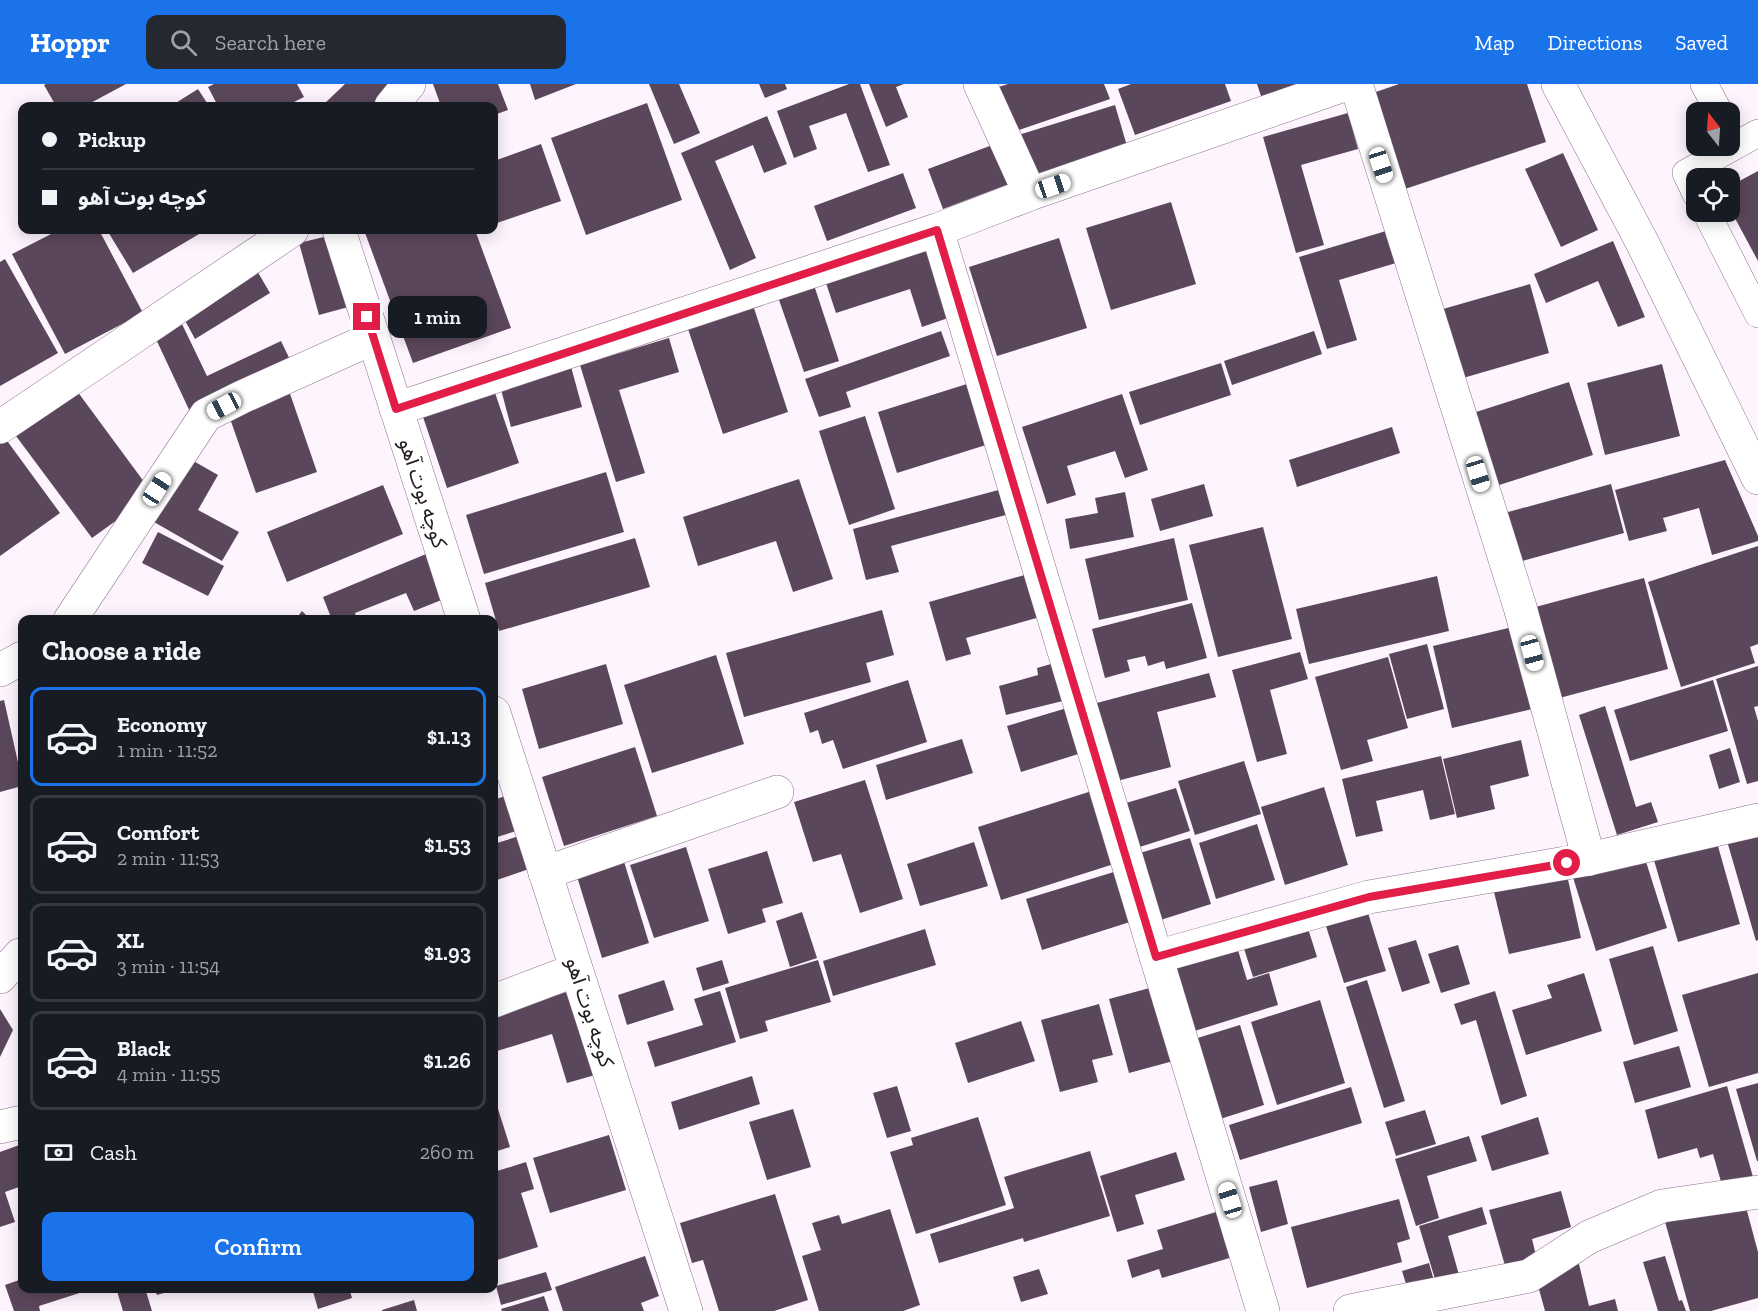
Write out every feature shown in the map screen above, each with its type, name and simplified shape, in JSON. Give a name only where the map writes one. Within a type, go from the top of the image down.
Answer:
[{"type":"street","points":[[394,102],[408,84]]},
{"type":"street","points":[[980,84],[1030,194]]},
{"type":"street","points":[[396,409],[937,230],[1030,194],[1347,84]]},
{"type":"street","points":[[1356,84],[1520,607],[1589,859]]},
{"type":"street","points":[[1558,84],[1642,242],[1758,478]]},
{"type":"street","points":[[937,230],[1263,1311]]},
{"type":"street","points":[[0,427],[286,234]]},
{"type":"street","name":"کوچه بوت آهو","points":[[340,234],[462,615]]},
{"type":"street","points":[[73,615],[206,415],[374,338]]},
{"type":"street","points":[[0,670],[18,660]]},
{"type":"street","name":"کوچه بوت آهو","points":[[498,726],[686,1311]]},
{"type":"street","points":[[545,873],[777,792]]},
{"type":"street","points":[[1156,957],[1369,897],[1589,859],[1758,819]]},
{"type":"street","points":[[498,999],[576,969]]},
{"type":"street","points":[[0,1128],[18,1123]]},
{"type":"street","points":[[1350,1311],[1529,1276],[1589,1237],[1662,1206],[1757,1198]]},
{"type":"lane","points":[[1704,84],[1714,102]]},
{"type":"lane","points":[[1693,168],[1741,136]]},
{"type":"lane","points":[[1711,222],[1758,314]]},
{"type":"building","points":[[126,84],[92,102],[54,102],[44,85]]},
{"type":"building","points":[[214,84],[297,84],[304,97],[294,102],[216,102],[208,87]]},
{"type":"building","points":[[345,84],[398,84],[379,102],[326,102]]},
{"type":"building","points":[[433,84],[498,84],[508,110],[498,114],[498,102],[440,102]]},
{"type":"building","points":[[530,84],[576,84],[535,100]]},
{"type":"building","points":[[649,84],[679,84],[700,133],[674,144]]},
{"type":"building","points":[[759,84],[785,84],[787,89],[765,98]]},
{"type":"building","points":[[849,84],[860,84],[890,165],[868,172],[846,113],[809,126],[817,149],[794,158],[777,111]]},
{"type":"building","points":[[869,84],[904,84],[896,87],[908,117],[886,127]]},
{"type":"building","points":[[1008,84],[1104,84],[1110,99],[1007,134],[992,89]]},
{"type":"building","points":[[1131,84],[1225,84],[1231,101],[1135,135],[1118,89]]},
{"type":"building","points":[[1257,84],[1313,84],[1263,102]]},
{"type":"building","points":[[1399,84],[1527,84],[1546,142],[1402,190],[1370,94]]},
{"type":"building","points":[[198,89],[206,102],[177,102]]},
{"type":"building","points":[[647,103],[682,200],[586,235],[551,138]]},
{"type":"building","points":[[1115,105],[1127,146],[1025,178],[1012,137]]},
{"type":"building","points":[[1348,113],[1358,149],[1301,165],[1324,245],[1296,253],[1263,137]]},
{"type":"building","points":[[767,116],[787,164],[764,173],[753,145],[715,161],[756,258],[730,270],[681,153]]},
{"type":"building","points":[[1003,141],[1017,181],[943,209],[928,169]]},
{"type":"building","points":[[541,144],[561,201],[498,223],[498,160]]},
{"type":"building","points":[[1563,153],[1598,230],[1561,247],[1525,169]]},
{"type":"building","points":[[1758,171],[1758,261],[1737,222],[1740,222],[1740,181]]},
{"type":"building","points":[[903,173],[916,208],[827,241],[814,206]]},
{"type":"building","points":[[1171,202],[1196,284],[1111,310],[1086,228]]},
{"type":"building","points":[[1386,231],[1396,263],[1339,280],[1357,340],[1327,349],[1299,257]]},
{"type":"building","points":[[51,234],[101,234],[143,313],[65,354],[12,254]]},
{"type":"building","points":[[109,234],[199,234],[133,273]]},
{"type":"building","points":[[365,234],[476,234],[511,328],[413,363]]},
{"type":"building","points":[[332,235],[352,306],[319,315],[299,243]]},
{"type":"building","points":[[1059,238],[1087,328],[997,356],[969,267]]},
{"type":"building","points":[[1613,241],[1645,317],[1618,327],[1598,281],[1546,303],[1534,274]]},
{"type":"building","points":[[928,246],[951,317],[922,327],[910,289],[836,313],[825,280]]},
{"type":"building","points":[[5,259],[58,353],[0,386],[0,262]]},
{"type":"building","points":[[256,269],[270,293],[195,339],[181,313]]},
{"type":"building","points":[[1530,284],[1549,353],[1463,378],[1443,309]]},
{"type":"building","points":[[814,285],[839,361],[804,372],[778,297]]},
{"type":"building","points":[[753,305],[788,412],[723,434],[687,326]]},
{"type":"building","points":[[182,324],[207,376],[281,341],[294,368],[192,416],[155,337]]},
{"type":"building","points":[[941,331],[950,356],[846,392],[851,407],[819,417],[805,379]]},
{"type":"building","points":[[1314,331],[1322,354],[1232,385],[1224,361]]},
{"type":"building","points":[[669,338],[679,372],[619,390],[645,473],[616,482],[580,365]]},
{"type":"building","points":[[570,363],[582,407],[511,427],[499,382]]},
{"type":"building","points":[[1221,363],[1231,395],[1140,425],[1129,392]]},
{"type":"building","points":[[1662,364],[1680,436],[1605,455],[1587,383]]},
{"type":"building","points":[[1569,382],[1593,455],[1496,486],[1473,413]]},
{"type":"building","points":[[970,383],[989,444],[897,473],[878,412]]},
{"type":"building","points":[[287,385],[317,472],[256,493],[226,407]]},
{"type":"building","points":[[493,387],[519,463],[447,488],[421,411]]},
{"type":"building","points":[[77,391],[153,494],[92,538],[16,436]]},
{"type":"building","points":[[1122,394],[1148,470],[1125,478],[1115,451],[1067,466],[1076,495],[1047,504],[1022,427]]},
{"type":"building","points":[[865,416],[895,509],[849,525],[819,431]]},
{"type":"building","points":[[1392,427],[1400,453],[1297,487],[1289,460]]},
{"type":"building","points":[[5,438],[60,513],[0,556],[0,442]]},
{"type":"building","points":[[190,459],[218,475],[198,510],[239,532],[222,561],[154,522]]},
{"type":"building","points":[[1725,460],[1758,536],[1758,541],[1712,555],[1699,508],[1663,518],[1667,531],[1629,541],[1615,490]]},
{"type":"building","points":[[606,472],[624,532],[484,574],[466,515]]},
{"type":"building","points":[[799,479],[833,579],[793,592],[776,541],[698,566],[683,517]]},
{"type":"building","points":[[1204,484],[1213,516],[1160,531],[1151,499]]},
{"type":"building","points":[[1611,484],[1624,533],[1511,564],[1497,515]]},
{"type":"building","points":[[383,485],[403,534],[287,582],[267,532]]},
{"type":"building","points":[[1006,488],[1013,513],[891,546],[899,572],[866,580],[853,529]]},
{"type":"building","points":[[1125,492],[1134,537],[1070,549],[1065,519],[1098,513],[1095,498]]},
{"type":"building","points":[[1263,527],[1292,639],[1218,657],[1189,545]]},
{"type":"building","points":[[158,532],[224,566],[208,596],[142,563]]},
{"type":"building","points":[[635,538],[650,587],[499,631],[498,615],[494,615],[485,583]]},
{"type":"building","points":[[1174,538],[1188,600],[1099,620],[1085,559]]},
{"type":"building","points":[[1758,546],[1758,644],[1750,647],[1755,663],[1681,687],[1648,582]]},
{"type":"building","points":[[426,554],[444,599],[414,611],[406,593],[355,613],[356,615],[330,615],[323,597]]},
{"type":"building","points":[[1028,574],[1040,617],[966,638],[971,654],[946,661],[929,602]]},
{"type":"building","points":[[1437,576],[1449,631],[1309,664],[1296,609]]},
{"type":"building","points":[[1644,578],[1668,669],[1552,700],[1528,609]]},
{"type":"building","points":[[1192,603],[1207,658],[1166,669],[1164,661],[1148,666],[1145,656],[1127,660],[1130,671],[1105,678],[1092,629]]},
{"type":"building","points":[[882,610],[894,655],[866,663],[871,682],[744,717],[726,653]]},
{"type":"building","points":[[1521,625],[1532,709],[1452,728],[1433,646]]},
{"type":"building","points":[[1427,644],[1444,709],[1407,719],[1389,654]]},
{"type":"building","points":[[1300,652],[1308,679],[1270,690],[1287,754],[1257,762],[1232,670]]},
{"type":"building","points":[[716,655],[744,744],[652,773],[624,685]]},
{"type":"building","points":[[1388,657],[1408,728],[1367,740],[1373,761],[1341,770],[1315,677]]},
{"type":"building","points":[[1065,660],[1075,698],[1006,715],[999,686],[1038,675],[1037,668]]},
{"type":"building","points":[[606,664],[623,724],[539,749],[522,689]]},
{"type":"building","points":[[1758,666],[1758,706],[1754,707],[1758,721],[1758,781],[1747,784],[1716,679]]},
{"type":"building","points":[[1209,673],[1216,697],[1157,712],[1171,767],[1113,782],[1093,704]]},
{"type":"building","points":[[908,680],[927,742],[843,769],[833,740],[822,744],[818,730],[810,733],[804,713]]},
{"type":"building","points":[[1713,680],[1728,731],[1630,761],[1614,710]]},
{"type":"building","points":[[4,700],[18,762],[18,787],[0,792],[0,701]]},
{"type":"building","points":[[1077,705],[1091,750],[1021,772],[1007,726]]},
{"type":"building","points":[[1605,706],[1636,807],[1651,802],[1658,822],[1617,835],[1579,715]]},
{"type":"building","points":[[962,739],[973,773],[886,800],[876,765]]},
{"type":"building","points":[[1521,740],[1529,776],[1490,786],[1495,809],[1457,818],[1443,759]]},
{"type":"building","points":[[635,747],[657,816],[564,846],[542,777]]},
{"type":"building","points":[[1730,748],[1740,782],[1719,789],[1709,755]]},
{"type":"building","points":[[1441,756],[1455,814],[1430,820],[1423,790],[1376,801],[1383,831],[1356,837],[1342,779]]},
{"type":"building","points":[[1244,761],[1261,814],[1195,835],[1178,781]]},
{"type":"building","points":[[865,780],[903,899],[860,913],[841,854],[813,862],[794,802]]},
{"type":"building","points":[[1324,787],[1348,865],[1285,885],[1261,807]]},
{"type":"building","points":[[1176,788],[1190,831],[1127,851],[1113,807]]},
{"type":"building","points":[[1095,790],[1117,863],[1001,900],[978,827]]},
{"type":"building","points":[[505,796],[516,831],[498,837],[498,799]]},
{"type":"building","points":[[1257,824],[1275,880],[1216,899],[1199,843]]},
{"type":"building","points":[[1758,824],[1758,940],[1756,941],[1725,834]]},
{"type":"building","points":[[1714,832],[1740,924],[1678,942],[1651,850]]},
{"type":"building","points":[[519,836],[529,869],[498,880],[498,843]]},
{"type":"building","points":[[1190,838],[1211,904],[1151,923],[1130,856]]},
{"type":"building","points":[[974,842],[988,886],[920,906],[907,864]]},
{"type":"building","points":[[686,847],[709,921],[654,938],[630,865]]},
{"type":"building","points":[[1642,849],[1667,928],[1596,951],[1571,871]]},
{"type":"building","points":[[767,851],[783,903],[762,909],[766,922],[728,934],[708,869]]},
{"type":"building","points":[[622,855],[649,943],[602,958],[575,870]]},
{"type":"building","points":[[1117,871],[1133,921],[1042,950],[1026,899]]},
{"type":"building","points":[[1567,875],[1581,938],[1509,954],[1494,892]]},
{"type":"building","points":[[802,912],[817,958],[790,967],[776,921]]},
{"type":"building","points":[[1368,913],[1386,971],[1344,983],[1326,926]]},
{"type":"building","points":[[1306,922],[1317,957],[1253,977],[1242,942]]},
{"type":"building","points":[[925,929],[936,965],[833,996],[823,961]]},
{"type":"building","points":[[1235,940],[1247,980],[1269,973],[1278,1005],[1185,1034],[1163,963]]},
{"type":"building","points":[[1416,940],[1430,983],[1402,992],[1388,948]]},
{"type":"building","points":[[1458,945],[1470,984],[1441,993],[1428,954]]},
{"type":"building","points":[[1653,946],[1678,1031],[1634,1045],[1609,959]]},
{"type":"building","points":[[722,960],[729,983],[703,991],[696,968]]},
{"type":"building","points":[[818,960],[831,1002],[765,1021],[768,1031],[740,1039],[725,988]]},
{"type":"building","points":[[1584,973],[1602,1031],[1526,1055],[1512,1010],[1552,998],[1547,985]]},
{"type":"building","points":[[1758,973],[1758,1073],[1709,1087],[1682,995]]},
{"type":"building","points":[[664,980],[674,1010],[627,1025],[618,995]]},
{"type":"building","points":[[1367,980],[1405,1101],[1384,1108],[1346,987]]},
{"type":"building","points":[[1157,986],[1177,1060],[1129,1073],[1109,999]]},
{"type":"building","points":[[570,991],[595,1075],[567,1083],[552,1034],[498,1051],[498,1013]]},
{"type":"building","points":[[720,991],[736,1042],[655,1067],[647,1042],[703,1025],[694,999]]},
{"type":"building","points":[[1495,991],[1527,1096],[1501,1105],[1476,1020],[1461,1025],[1454,1004]]},
{"type":"building","points":[[1320,1000],[1345,1083],[1277,1105],[1251,1022]]},
{"type":"building","points":[[1099,1004],[1113,1055],[1092,1060],[1098,1082],[1060,1092],[1041,1020]]},
{"type":"building","points":[[0,1009],[13,1030],[0,1057]]},
{"type":"building","points":[[1021,1021],[1035,1061],[968,1083],[955,1043]]},
{"type":"building","points":[[1240,1025],[1264,1105],[1217,1120],[1191,1040]]},
{"type":"building","points":[[1679,1046],[1691,1087],[1635,1103],[1623,1062]]},
{"type":"building","points":[[752,1076],[760,1104],[679,1130],[671,1102]]},
{"type":"building","points":[[1758,1083],[1758,1161],[1757,1161],[1736,1089]]},
{"type":"building","points":[[897,1086],[911,1131],[887,1138],[873,1093]]},
{"type":"building","points":[[1727,1086],[1755,1184],[1724,1192],[1713,1154],[1700,1158],[1697,1148],[1658,1159],[1645,1110]]},
{"type":"building","points":[[1351,1087],[1362,1123],[1240,1160],[1229,1125]]},
{"type":"building","points":[[498,1109],[510,1147],[498,1151]]},
{"type":"building","points":[[793,1109],[811,1167],[767,1180],[749,1122]]},
{"type":"building","points":[[1425,1110],[1436,1144],[1396,1156],[1385,1122]]},
{"type":"building","points":[[978,1117],[1006,1205],[916,1234],[890,1152],[913,1145],[911,1138]]},
{"type":"building","points":[[1538,1117],[1549,1154],[1492,1171],[1481,1136]]},
{"type":"building","points":[[609,1135],[626,1190],[550,1213],[533,1158]]},
{"type":"building","points":[[1469,1136],[1477,1161],[1427,1176],[1439,1218],[1416,1226],[1395,1159]]},
{"type":"building","points":[[18,1145],[18,1187],[5,1192],[15,1222],[0,1227],[0,1152]]},
{"type":"building","points":[[1090,1151],[1110,1216],[1024,1242],[1023,1238],[939,1263],[930,1234],[1014,1208],[1004,1177]]},
{"type":"building","points":[[1176,1152],[1185,1180],[1135,1195],[1144,1224],[1117,1232],[1100,1176]]},
{"type":"building","points":[[526,1162],[534,1189],[521,1193],[538,1247],[498,1260],[498,1171]]},
{"type":"building","points":[[1277,1180],[1288,1224],[1261,1232],[1249,1187]]},
{"type":"building","points":[[1561,1191],[1571,1227],[1532,1239],[1539,1268],[1508,1276],[1489,1210]]},
{"type":"building","points":[[775,1194],[808,1300],[774,1311],[719,1311],[703,1260],[692,1263],[680,1223]]},
{"type":"building","points":[[1743,1196],[1758,1252],[1758,1298],[1711,1311],[1690,1311],[1664,1218]]},
{"type":"building","points":[[1399,1199],[1410,1239],[1397,1243],[1402,1262],[1307,1288],[1291,1227]]},
{"type":"building","points":[[1482,1207],[1487,1224],[1448,1236],[1461,1282],[1438,1289],[1419,1226]]},
{"type":"building","points":[[1229,1208],[1243,1254],[1162,1278],[1159,1269],[1132,1278],[1127,1260],[1163,1249],[1157,1230]]},
{"type":"building","points":[[890,1209],[920,1305],[903,1311],[819,1311],[802,1256],[821,1250],[812,1223],[839,1215],[842,1224]]},
{"type":"building","points":[[645,1256],[659,1296],[641,1303],[644,1311],[563,1311],[555,1287]]},
{"type":"building","points":[[1665,1256],[1679,1301],[1682,1300],[1686,1311],[1658,1311],[1643,1262]]},
{"type":"building","points":[[1429,1263],[1436,1288],[1410,1297],[1402,1271]]},
{"type":"building","points":[[1579,1264],[1589,1306],[1615,1299],[1618,1311],[1545,1311],[1535,1275]]},
{"type":"building","points":[[1039,1269],[1048,1294],[1021,1302],[1013,1277]]},
{"type":"building","points":[[546,1272],[552,1290],[501,1305],[498,1285]]},
{"type":"building","points":[[18,1280],[18,1293],[80,1293],[39,1306],[40,1311],[14,1311],[5,1285]]},
{"type":"building","points":[[118,1293],[147,1293],[152,1311],[123,1311]]},
{"type":"building","points":[[313,1293],[350,1293],[352,1298],[318,1309]]},
{"type":"building","points":[[544,1296],[549,1311],[502,1311],[501,1309]]},
{"type":"building","points":[[414,1300],[417,1311],[382,1311],[382,1310]]},
{"type":"route","points":[[367,317],[396,409],[937,230],[1156,957],[1369,897],[1567,863]]}]
